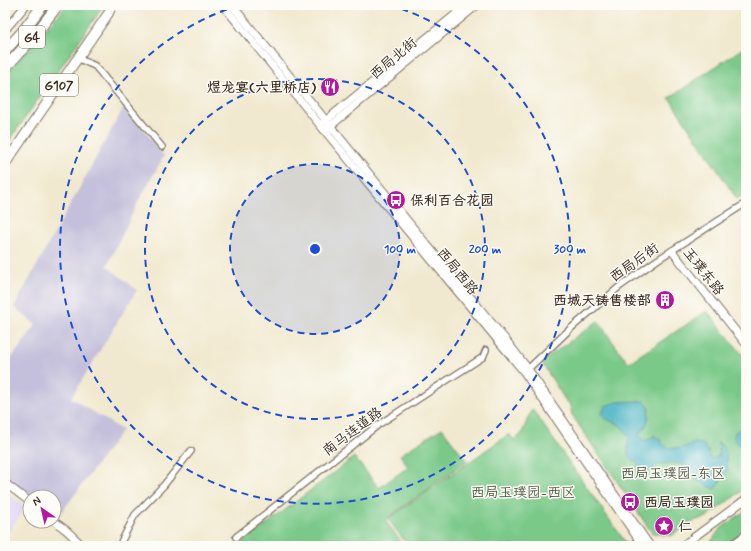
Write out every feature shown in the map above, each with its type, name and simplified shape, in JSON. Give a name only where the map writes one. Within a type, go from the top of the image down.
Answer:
[{"type":"highway","points":[[22,32],[35,5]]},
{"type":"highway","name":"G4","points":[[5,51],[43,5]]},
{"type":"highway","name":"G4","points":[[5,68],[58,5]]},
{"type":"highway","name":"G107","points":[[5,164],[108,14],[112,5]]},
{"type":"street","points":[[5,30],[26,5]]},
{"type":"street","name":"西局西路","points":[[223,5],[505,339],[528,369],[650,546]]},
{"type":"street","name":"西局西路","points":[[232,5],[325,126],[524,372],[642,546]]},
{"type":"street","name":"西局北街","points":[[325,126],[466,5]]},
{"type":"street","name":"西局北街","points":[[325,126],[477,5]]},
{"type":"street","points":[[77,58],[95,66],[162,147]]},
{"type":"street","name":"西局后街","points":[[528,369],[569,330],[620,287],[746,203]]},
{"type":"street","name":"玉璞东路","points":[[672,251],[746,344]]},
{"type":"street","name":"南马连道路","points":[[236,537],[378,424],[483,357],[486,350]]},
{"type":"street","points":[[120,546],[135,515],[164,485],[192,451]]},
{"type":"street","points":[[5,483],[22,496]]},
{"type":"street","points":[[682,546],[745,502]]},
{"type":"street","points":[[62,527],[83,546]]},
{"type":"street","points":[[729,546],[746,534]]},
{"type":"shaded area","points":[[125,105],[164,156],[138,202],[107,266],[137,290],[71,398],[122,430],[62,512],[62,489],[22,490],[5,478],[5,367],[36,325],[14,307]]},
{"type":"shaded area","points":[[5,491],[22,503],[22,514],[5,536]]},
{"type":"green space","points":[[67,5],[98,5],[102,8],[5,147],[5,75]]},
{"type":"green space","points":[[746,46],[746,179],[744,181],[746,184],[746,194],[737,199],[669,98]]},
{"type":"green space","name":"西局玉璞园-东区","points":[[707,311],[746,359],[746,488],[705,518],[696,520],[671,536],[652,533],[572,415],[569,402],[567,403],[542,363],[598,321],[628,363]]},
{"type":"green space","name":"西局玉璞园-西区","points":[[532,409],[628,546],[408,546],[388,519],[509,434],[514,440],[521,435]]},
{"type":"green space","points":[[442,428],[467,461],[385,520],[404,546],[238,546],[354,457],[379,488],[408,467],[400,455]]},
{"type":"green space","points":[[745,511],[746,531],[725,546],[706,546],[720,529]]},
{"type":"water","points":[[644,401],[649,407],[649,415],[644,429],[638,435],[646,441],[655,435],[656,438],[660,439],[661,443],[669,448],[681,448],[695,443],[703,444],[711,459],[719,456],[718,442],[723,446],[728,470],[715,489],[696,480],[688,468],[681,464],[668,463],[658,465],[649,470],[641,470],[636,462],[631,459],[628,454],[628,440],[630,437],[620,425],[606,419],[602,414],[605,406],[616,402]]},
{"type":"water","points":[[745,426],[746,457],[744,454],[744,449],[735,442],[734,437],[735,432]]},
{"type":"place","name":"煜龙宴(六里桥店)","points":[[330,87]]},
{"type":"place","name":"保利百合花园","points":[[396,200]]},
{"type":"place","name":"西城天铸售楼部","points":[[665,300]]},
{"type":"place","name":"西局玉璞园","points":[[630,502]]},
{"type":"place","name":"仁","points":[[664,526]]}]
